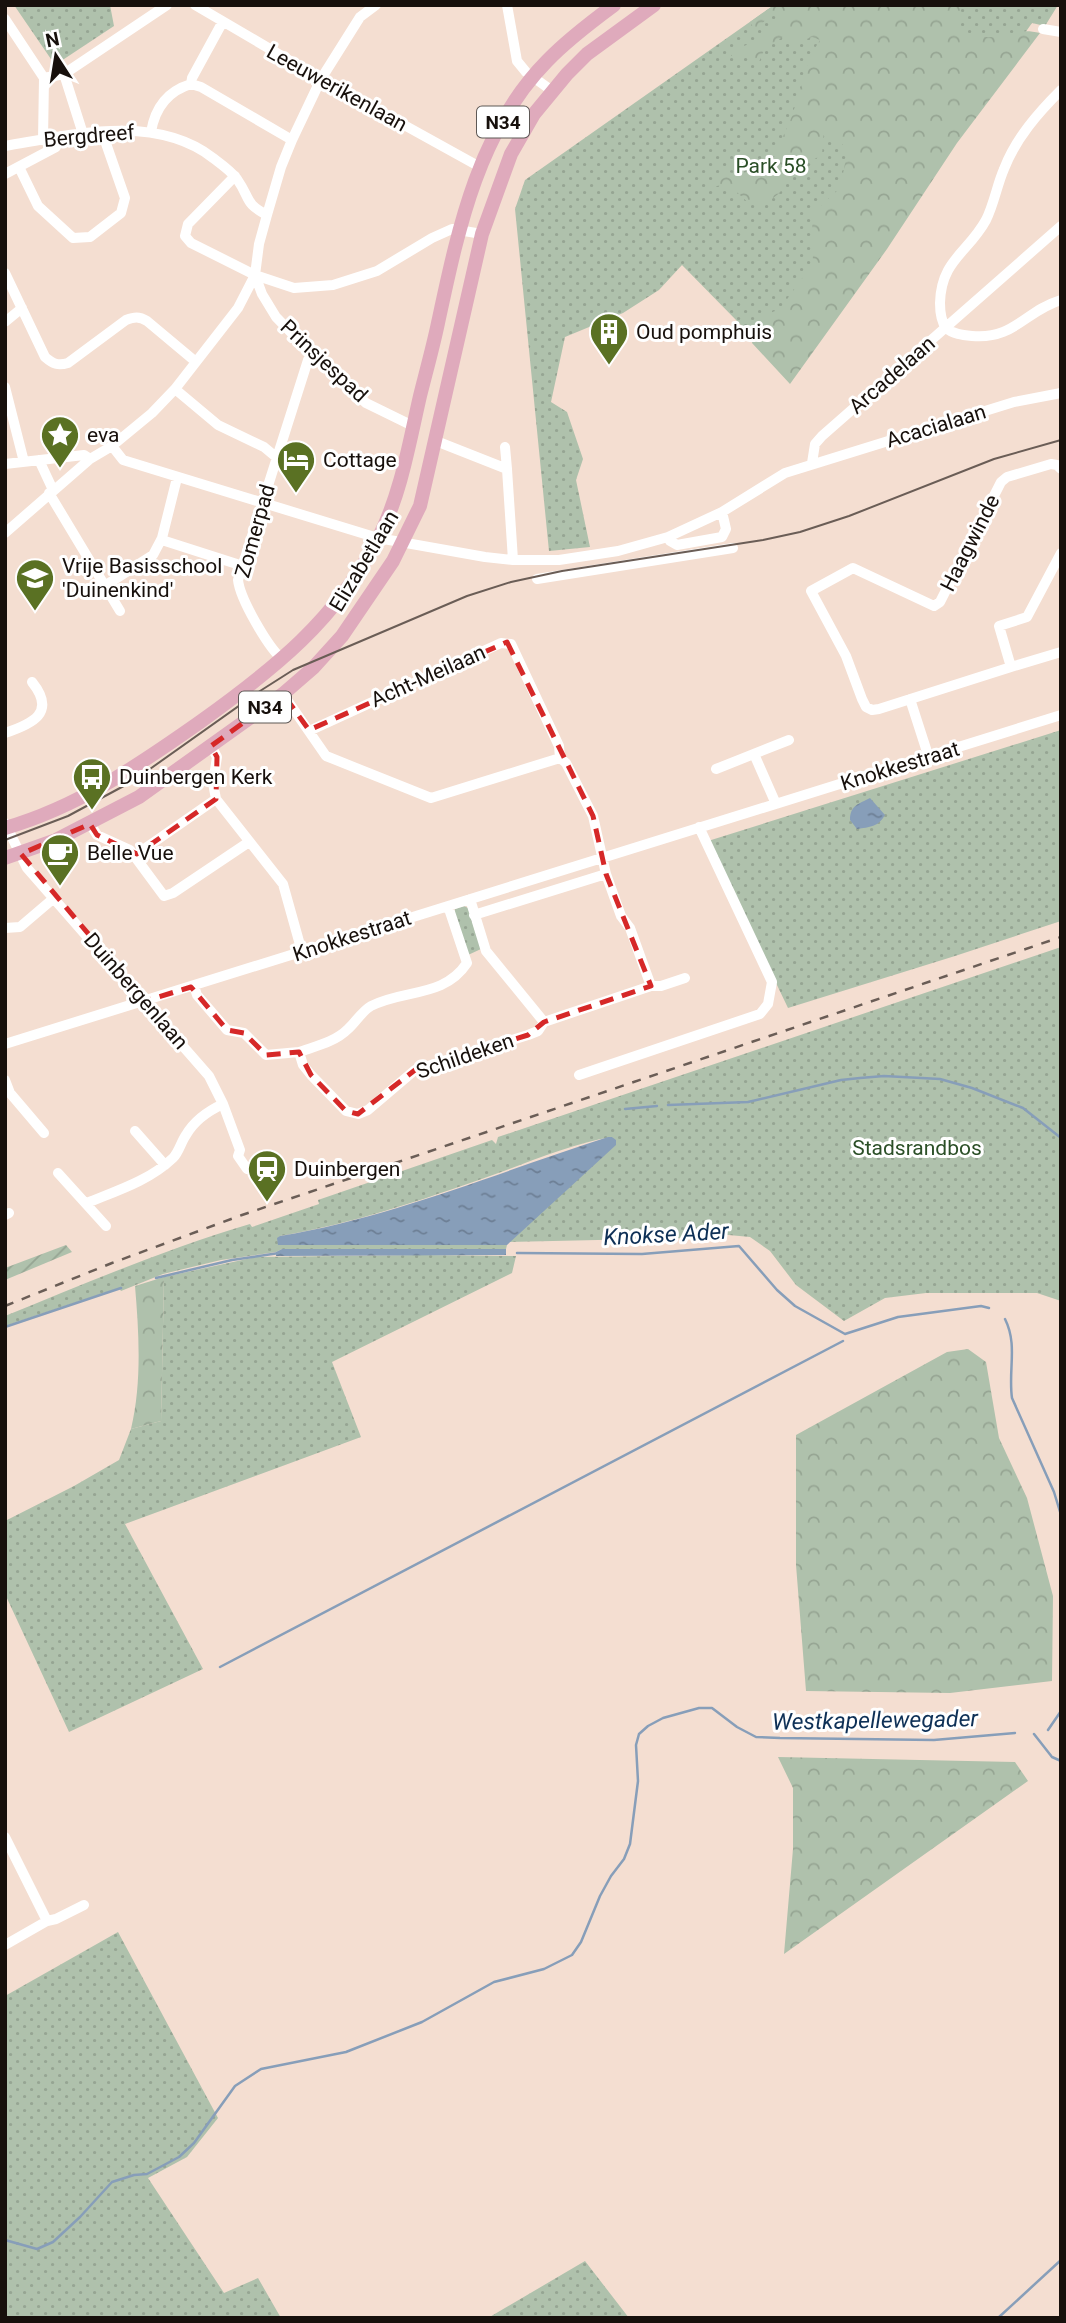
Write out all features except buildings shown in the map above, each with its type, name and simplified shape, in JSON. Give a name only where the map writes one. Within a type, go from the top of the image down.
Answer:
[{"type":"main road","name":"Elizabetlaan","points":[[6,826],[64,806],[128,772],[230,700],[282,659],[330,612],[378,538],[396,493],[459,230],[480,167],[497,132],[546,62],[614,5]]},
{"type":"main road","name":"Elizabetlaan","points":[[5,858],[21,854],[90,824],[139,797],[283,694],[304,677],[342,636],[404,543],[420,506],[482,234],[511,155],[551,90],[587,54],[654,5]]},
{"type":"street","points":[[44,78],[64,74],[167,5]]},
{"type":"street","name":"Leeuwerikenlaan","points":[[195,5],[222,23],[480,167]]},
{"type":"street","points":[[5,533],[90,459],[112,446],[152,413],[238,308],[255,275],[259,244],[281,167],[292,140],[321,79],[360,17],[376,5]]},
{"type":"street","points":[[507,5],[517,61],[533,78],[551,90]]},
{"type":"street","points":[[5,19],[44,78],[43,140]]},
{"type":"street","points":[[191,84],[222,23]]},
{"type":"street","points":[[1043,29],[1061,32]]},
{"type":"street","points":[[64,74],[82,134]]},
{"type":"street","points":[[151,132],[167,96],[178,88],[191,84],[201,87],[292,140]]},
{"type":"street","points":[[1061,90],[1035,117],[1012,150],[988,216],[976,237],[947,269],[940,288],[940,310],[946,328],[960,335],[982,337],[1012,329],[1035,311],[1061,300]]},
{"type":"street","points":[[19,167],[38,206],[73,238],[90,237],[124,208],[125,198],[102,132]]},
{"type":"street","name":"Bergdreef","points":[[5,146],[102,132],[151,132],[196,147],[235,176],[251,206],[267,215]]},
{"type":"street","points":[[5,174],[57,147],[58,138]]},
{"type":"street","points":[[235,176],[188,224],[185,236],[191,243],[255,275],[294,288],[333,285],[377,271],[452,229],[482,234]]},
{"type":"street","name":"Arcadelaan","points":[[812,463],[815,444],[822,436],[1061,226]]},
{"type":"street","points":[[5,273],[46,357],[52,363],[68,363],[126,320],[134,317],[147,321],[196,362]]},
{"type":"street","name":"Prinsjespad","points":[[255,275],[262,294],[276,317],[312,354],[366,404],[413,426]]},
{"type":"street","points":[[5,322],[22,308]]},
{"type":"street","name":"Zomerpad","points":[[282,659],[273,649],[239,588],[238,580],[276,457],[312,354]]},
{"type":"street","points":[[5,387],[24,462]]},
{"type":"street","points":[[174,389],[218,425],[264,447],[276,457]]},
{"type":"street","name":"Acacialaan","points":[[812,463],[1014,402],[1061,393]]},
{"type":"street","points":[[436,440],[506,469]]},
{"type":"street","points":[[112,446],[123,460],[378,538],[513,561],[559,560],[618,551],[668,537],[722,512],[785,472],[812,463]]},
{"type":"street","points":[[505,447],[513,561]]},
{"type":"street","points":[[5,464],[84,455],[90,459]]},
{"type":"street","points":[[39,460],[39,466],[51,491],[120,611]]},
{"type":"street","name":"Haagwinde","points":[[1061,470],[1051,464],[1007,477],[1001,482],[940,602],[934,606],[853,568],[811,591],[846,656],[866,706],[872,710],[1061,652]]},
{"type":"street","points":[[106,585],[153,555],[162,538],[177,478]]},
{"type":"street","points":[[668,537],[677,545],[722,537],[726,529],[722,512]]},
{"type":"street","points":[[162,538],[243,566]]},
{"type":"street","points":[[537,579],[733,548]]},
{"type":"street","points":[[1011,667],[999,626],[1027,617],[1061,553]]},
{"type":"street","points":[[559,560],[563,575]]},
{"type":"street","name":"Acht-Meilaan","points":[[309,732],[507,642],[513,647],[559,746],[560,758],[566,763],[593,816],[601,858]]},
{"type":"street","points":[[5,733],[26,726],[40,716],[42,708],[38,684]]},
{"type":"street","points":[[283,694],[326,756],[431,797],[560,758]]},
{"type":"street","points":[[910,699],[929,758]]},
{"type":"street","name":"Knokkestraat","points":[[5,1044],[1061,715]]},
{"type":"street","points":[[716,769],[789,740]]},
{"type":"street","points":[[211,747],[217,757],[213,783],[216,799],[283,884],[302,952]]},
{"type":"street","points":[[754,754],[776,804]]},
{"type":"street","points":[[134,856],[216,799]]},
{"type":"street","points":[[90,824],[97,835],[130,850],[164,896],[249,842]]},
{"type":"street","name":"Duinbergenlaan","points":[[6,826],[27,867],[209,1076],[240,1150],[238,1156],[247,1169]]},
{"type":"street","points":[[579,1075],[760,1014],[768,1003],[772,982],[699,827]]},
{"type":"street","points":[[601,858],[621,916],[630,928],[651,986]]},
{"type":"street","points":[[474,915],[606,874]]},
{"type":"street","points":[[5,928],[16,929],[54,898]]},
{"type":"street","points":[[470,899],[486,951],[544,1022]]},
{"type":"street","points":[[448,906],[467,963]]},
{"type":"street","points":[[194,986],[197,995],[227,1030],[244,1033],[266,1055],[299,1052],[339,1036],[370,1007],[448,983],[467,963],[486,951]]},
{"type":"street","name":"Schildeken","points":[[299,1052],[303,1065],[346,1111],[358,1114],[368,1110],[415,1070],[538,1031],[544,1022],[651,986],[661,986],[685,978]]},
{"type":"street","points":[[5,1080],[10,1093],[44,1133]]},
{"type":"street","points":[[87,1203],[146,1178],[165,1165],[176,1156],[186,1134],[197,1120],[223,1104]]},
{"type":"street","points":[[135,1131],[165,1165]]},
{"type":"street","points":[[58,1173],[106,1226]]},
{"type":"street","points":[[5,1837],[47,1921]]},
{"type":"street","points":[[5,1945],[47,1921],[84,1905]]},
{"type":"highlighted area","points":[[507,642],[593,816],[606,874],[651,986],[544,1022],[528,1035],[415,1070],[358,1114],[346,1111],[311,1075],[299,1052],[266,1055],[244,1033],[227,1030],[191,987],[145,1001],[21,854],[90,824],[97,835],[137,854],[216,799],[217,757],[211,746],[283,694],[309,730]]},
{"type":"green space","points":[[14,5],[110,5],[114,26],[55,65]]},
{"type":"green space","name":"Park 58","points":[[774,5],[1058,5],[1045,26],[1032,23],[787,372],[682,265],[659,290],[623,313],[565,337],[551,402],[567,412],[583,459],[576,480],[590,547],[549,551],[515,209],[525,180]]},
{"type":"green space","points":[[774,5],[962,5],[957,24],[960,33],[991,37],[1020,32],[1040,33],[957,143],[887,249],[790,384],[752,343],[758,318],[780,309],[813,263],[812,214],[840,188],[848,149],[824,129],[822,155],[805,164],[791,165],[779,194],[759,203],[750,204],[730,187],[714,187],[713,176],[725,172],[741,174],[772,162],[792,116],[810,56],[820,40],[812,37],[794,44],[786,35],[765,48],[759,62],[748,57],[731,56],[735,49],[758,41],[780,19],[774,14],[754,29],[750,22]]},
{"type":"green space","points":[[1061,730],[1061,921],[788,1008],[708,841]]},
{"type":"green space","points":[[464,906],[468,908],[481,949],[468,955],[454,913],[455,909]]},
{"type":"green space","name":"Stadsrandbos","points":[[1061,947],[1061,1301],[1037,1293],[926,1293],[885,1298],[844,1321],[796,1285],[770,1251],[750,1237],[718,1234],[688,1238],[507,1242],[615,1145],[612,1137],[566,1149],[386,1210],[334,1225],[280,1236],[278,1245],[507,1245],[506,1249],[282,1249],[163,1274],[121,1291],[119,1288],[5,1326],[5,1316],[188,1244],[250,1224],[252,1227],[319,1204],[318,1200],[492,1140],[496,1144],[498,1137]]},
{"type":"green space","points":[[66,1245],[72,1252],[5,1280],[5,1268]]},
{"type":"green space","points":[[516,1256],[512,1273],[332,1362],[361,1437],[125,1524],[203,1669],[69,1732],[5,1594],[5,1521],[119,1460],[131,1429],[161,1421],[164,1277],[256,1257]]},
{"type":"green space","points":[[164,1277],[161,1421],[131,1429],[138,1376],[135,1286]]},
{"type":"green space","points":[[968,1349],[986,1362],[999,1438],[1027,1498],[1053,1596],[1052,1681],[950,1693],[806,1691],[796,1565],[796,1435],[947,1352]]},
{"type":"green space","points":[[778,1757],[1015,1762],[1028,1781],[784,1954],[793,1849],[793,1788]]},
{"type":"green space","points":[[118,1932],[218,2118],[187,2157],[148,2178],[224,2293],[258,2278],[281,2318],[5,2318],[5,1996]]},
{"type":"green space","points":[[585,2261],[629,2318],[488,2318]]},
{"type":"water","points":[[870,798],[885,815],[870,827],[857,829],[850,820],[852,811]]},
{"type":"water","points":[[608,1137],[616,1140],[616,1145],[507,1245],[278,1245],[277,1238],[280,1236],[405,1206]]},
{"type":"water","points":[[282,1249],[506,1249],[506,1255],[276,1256],[276,1252]]},
{"type":"waterway","points":[[668,1105],[748,1102],[860,1078],[884,1076],[940,1079],[1023,1108],[1061,1138]]},
{"type":"waterway","points":[[625,1109],[657,1106]]},
{"type":"waterway","name":"Knokse Ader","points":[[517,1253],[642,1254],[739,1246],[777,1290],[795,1306],[845,1334],[898,1317],[981,1306],[989,1308]]},
{"type":"waterway","name":"Knokse Ader","points":[[156,1278],[232,1260],[279,1253]]},
{"type":"waterway","name":"Knokse Ader","points":[[5,1327],[121,1288]]},
{"type":"waterway","name":"Knokse Ader","points":[[1005,1319],[1012,1348],[1012,1398],[1054,1492],[1061,1515]]},
{"type":"waterway","points":[[220,1667],[843,1341]]},
{"type":"waterway","name":"Westkapellewegader","points":[[5,2240],[37,2249],[53,2242],[112,2182],[147,2174],[179,2157],[194,2143],[235,2086],[261,2069],[346,2052],[422,2022],[494,1982],[544,1969],[572,1955],[581,1942],[600,1896],[624,1859],[630,1844],[638,1781],[636,1745],[639,1734],[663,1718],[699,1708],[712,1708],[737,1727],[756,1737],[934,1740],[1015,1733]]},
{"type":"waterway","name":"Knokse Ader","points":[[1048,1730],[1061,1711]]},
{"type":"waterway","name":"Knokse Ader","points":[[1034,1734],[1052,1757],[1061,1761]]},
{"type":"waterway","points":[[998,2318],[1061,2260]]},
{"type":"tram line","points":[[5,840],[68,816],[133,781],[293,670],[467,596],[511,582],[562,571],[800,532],[849,516],[994,459],[1061,440]]},
{"type":"railway","points":[[5,1306],[242,1215],[1061,937]]},
{"type":"place","name":"Oud pomphuis","points":[[609,366]]},
{"type":"place","name":"eva","points":[[60,469]]},
{"type":"place","name":"Cottage","points":[[296,494]]},
{"type":"place","name":"Vrije Basisschool 'Duinenkind'","points":[[35,612]]},
{"type":"place","name":"Duinbergen Kerk","points":[[92,811]]},
{"type":"place","name":"Belle Vue","points":[[60,887]]},
{"type":"place","name":"Duinbergen","points":[[267,1203]]}]
